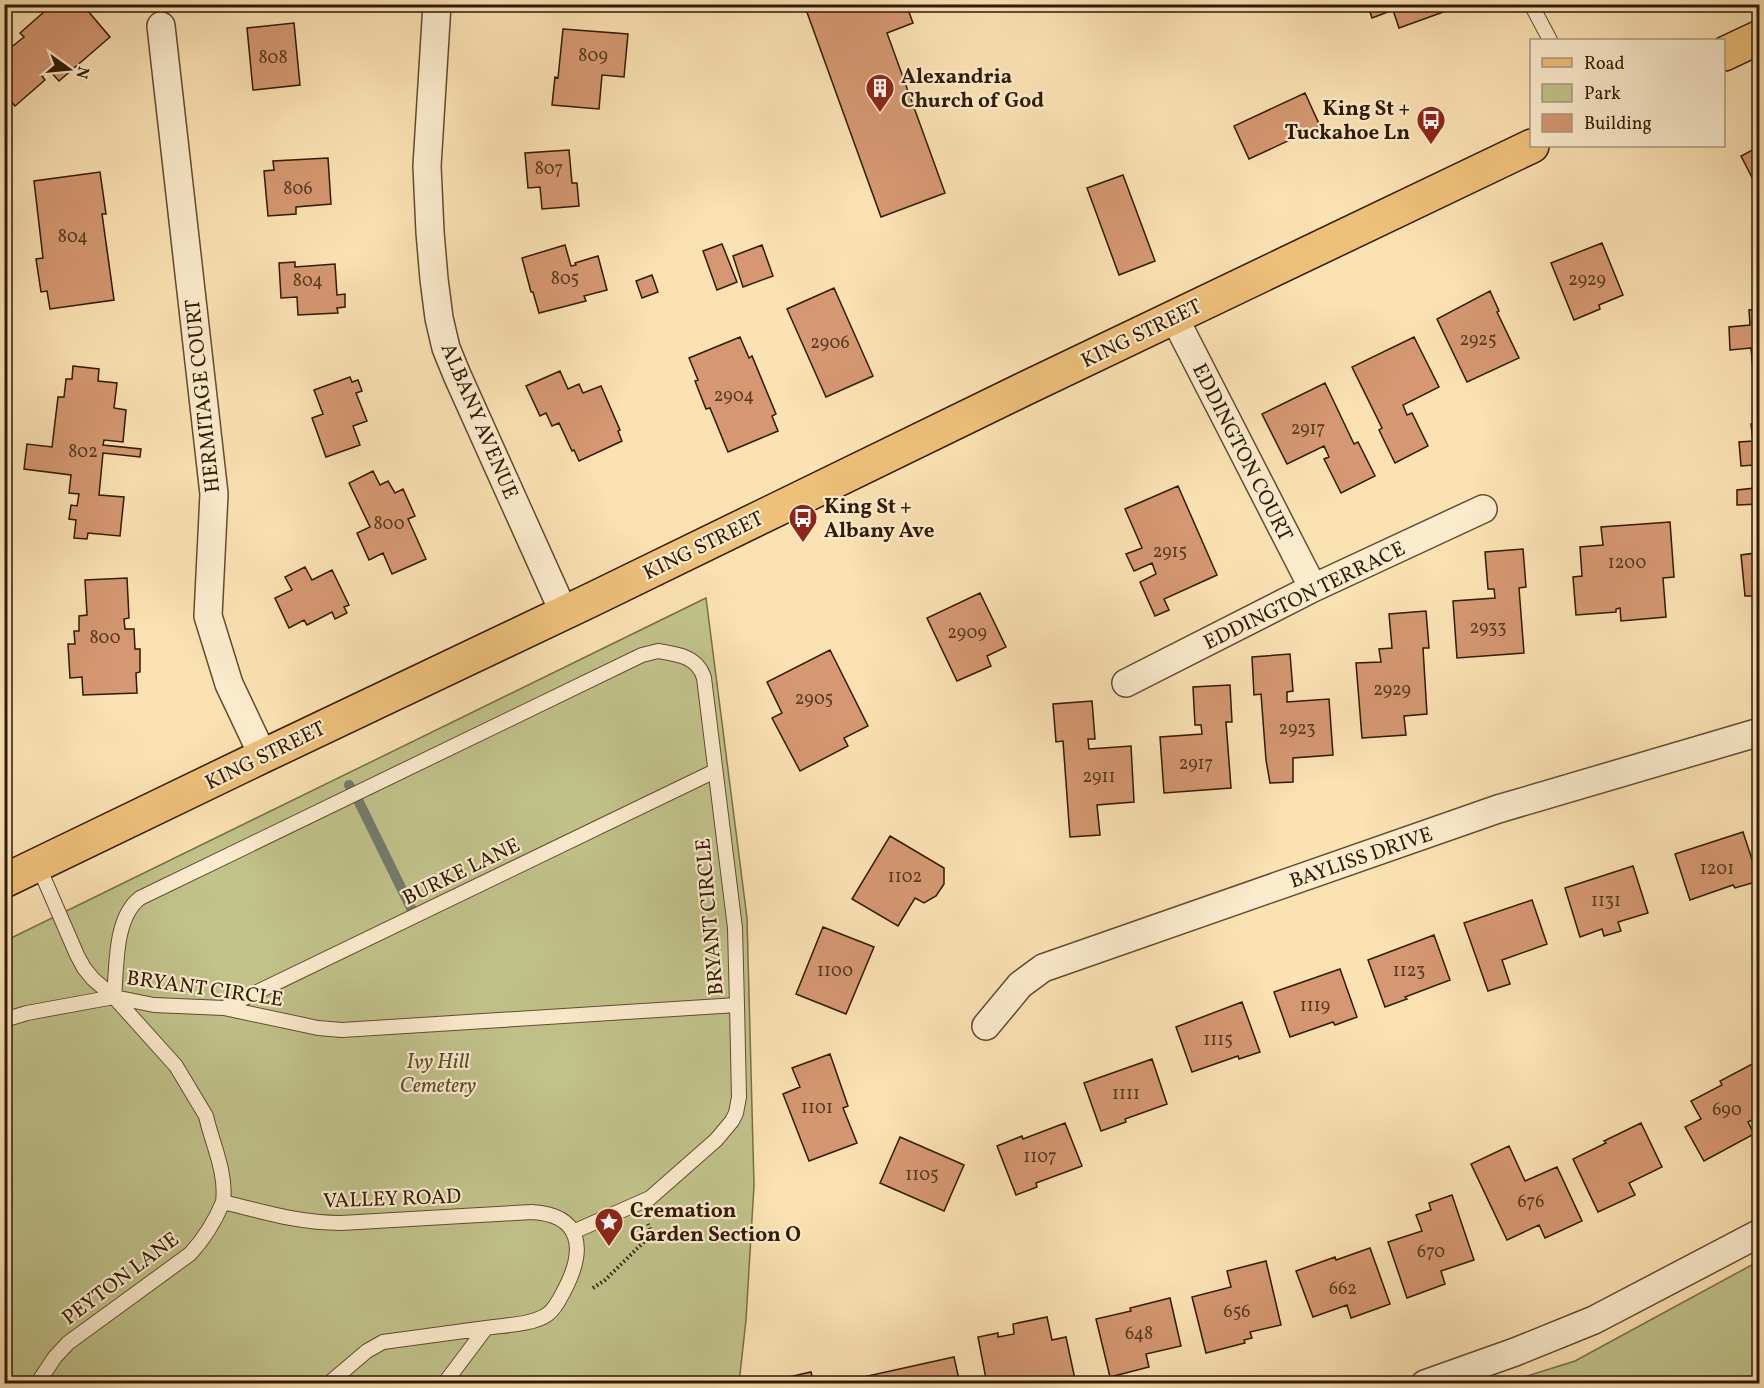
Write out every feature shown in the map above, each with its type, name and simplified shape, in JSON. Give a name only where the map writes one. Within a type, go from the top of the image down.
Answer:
[{"type":"main road","points":[[1725,54],[1760,37]]},
{"type":"main road","name":"KING STREET","points":[[4,881],[1530,147]]},
{"type":"street","name":"ALBANY AVENUE","points":[[437,4],[426,166],[439,318],[447,348],[458,375],[564,613]]},
{"type":"street","name":"HERMITAGE COURT","points":[[161,26],[214,494],[208,616],[229,684],[262,756]]},
{"type":"street","name":"EDDINGTON COURT","points":[[1174,317],[1313,588]]},
{"type":"street","name":"EDDINGTON TERRACE","points":[[1126,683],[1313,588],[1483,509]]},
{"type":"street","name":"BAYLISS DRIVE","points":[[986,1026],[1020,985],[1043,968],[1498,809],[1760,732]]},
{"type":"street","points":[[1425,1383],[1515,1352],[1594,1320],[1760,1233]]},
{"type":"lane","points":[[1534,6],[1550,39]]},
{"type":"lane","name":"BRYANT CIRCLE","points":[[658,651],[680,655],[689,658],[700,669],[705,683],[736,936],[737,1005],[342,1030],[318,1028],[224,1008],[154,1005],[114,997],[123,923],[129,908],[140,898],[646,653],[658,651]]},
{"type":"lane","name":"BURKE LANE","points":[[224,1008],[715,771]]},
{"type":"lane","points":[[38,865],[79,959],[93,979],[114,997],[176,1066],[203,1107],[223,1181],[223,1202]]},
{"type":"lane","points":[[4,1020],[27,1013],[114,997]]},
{"type":"lane","points":[[328,1383],[367,1351],[383,1342],[536,1320],[551,1311],[571,1276],[577,1256],[577,1241],[573,1232],[650,1198],[716,1140],[732,1121],[739,1097],[737,1005]]},
{"type":"lane","name":"VALLEY ROAD","points":[[223,1202],[292,1220],[323,1222],[538,1212],[559,1218],[573,1232]]},
{"type":"lane","name":"PEYTON LANE","points":[[37,1383],[68,1343],[190,1254],[215,1219],[223,1202]]},
{"type":"lane","points":[[444,1383],[486,1328]]},
{"type":"path","points":[[565,1287],[589,1290],[605,1280],[652,1234],[648,1224]]},
{"type":"green space","name":"Ivy Hill Cemetery","points":[[706,598],[747,918],[754,1185],[746,1320],[739,1383],[5,1384],[5,941]]},
{"type":"green space","points":[[1759,1261],[1759,1383],[1505,1383],[1575,1361]]},
{"type":"building","points":[[53,4],[82,4],[110,37],[59,81],[49,70],[42,76],[45,80],[15,106],[4,93],[4,53],[24,37],[20,33]]},
{"type":"building","name":"Alexandria Church of God","points":[[804,4],[906,4],[913,23],[887,33],[945,193],[881,217]]},
{"type":"building","points":[[1373,4],[1448,4],[1449,10],[1399,28],[1393,10],[1372,18],[1368,6]]},
{"type":"building","points":[[294,23],[300,85],[253,90],[247,28]]},
{"type":"building","points":[[563,29],[628,34],[624,77],[602,75],[599,109],[552,105],[555,77],[558,78]]},
{"type":"building","points":[[1305,93],[1320,126],[1249,159],[1234,126]]},
{"type":"building","points":[[1760,146],[1760,193],[1741,156]]},
{"type":"building","points":[[569,150],[572,183],[577,183],[579,206],[542,209],[540,187],[528,188],[525,153]]},
{"type":"building","points":[[328,158],[331,204],[296,207],[296,214],[268,216],[264,171],[274,170],[273,161]]},
{"type":"building","points":[[100,172],[106,214],[102,214],[114,300],[50,309],[47,291],[41,292],[36,259],[43,258],[34,181]]},
{"type":"building","points":[[1123,175],[1155,261],[1119,275],[1087,188]]},
{"type":"building","points":[[1602,243],[1623,295],[1599,305],[1600,309],[1574,320],[1551,263]]},
{"type":"building","points":[[722,244],[737,282],[717,290],[703,251]]},
{"type":"building","points":[[565,245],[571,266],[598,256],[607,290],[584,296],[586,301],[539,313],[522,258]]},
{"type":"building","points":[[762,245],[773,276],[743,287],[733,256]]},
{"type":"building","points":[[295,262],[295,267],[335,264],[337,295],[345,294],[345,307],[337,308],[338,313],[298,315],[297,297],[281,298],[279,263]]},
{"type":"building","points":[[652,275],[658,292],[642,298],[636,281]]},
{"type":"building","points":[[834,288],[873,376],[826,397],[787,309]]},
{"type":"building","points":[[1490,291],[1499,311],[1497,312],[1519,358],[1467,382],[1437,319]]},
{"type":"building","points":[[1760,309],[1760,391],[1755,391],[1751,348],[1730,350],[1729,327],[1750,325],[1749,310]]},
{"type":"building","points":[[740,337],[749,358],[752,356],[776,414],[772,416],[778,431],[728,452],[710,408],[706,409],[689,358]]},
{"type":"building","points":[[1414,337],[1439,387],[1403,405],[1407,415],[1412,413],[1428,446],[1395,463],[1379,430],[1382,428],[1352,367]]},
{"type":"building","points":[[73,366],[99,369],[98,381],[117,383],[114,408],[126,410],[123,442],[104,440],[103,445],[141,449],[140,457],[103,453],[99,495],[124,497],[120,536],[88,533],[87,539],[74,538],[76,520],[69,519],[71,505],[77,506],[79,494],[69,493],[71,475],[24,469],[27,444],[52,447],[58,397],[64,397],[66,379],[72,379]]},
{"type":"building","points":[[560,371],[568,389],[579,384],[583,393],[601,386],[620,430],[618,431],[622,441],[579,461],[559,423],[552,426],[546,413],[540,416],[526,386]]},
{"type":"building","points":[[350,377],[352,382],[358,380],[362,391],[356,393],[367,421],[353,426],[360,445],[326,457],[312,418],[323,414],[314,390]]},
{"type":"building","points":[[1325,383],[1354,444],[1358,442],[1375,476],[1341,493],[1324,459],[1329,457],[1324,446],[1287,464],[1262,414]]},
{"type":"building","points":[[1751,424],[1760,424],[1760,504],[1737,505],[1737,490],[1755,488],[1754,465],[1741,466],[1739,442],[1753,441]]},
{"type":"building","points":[[373,471],[380,485],[388,481],[395,493],[403,489],[415,516],[408,519],[426,559],[392,574],[383,553],[369,560],[357,533],[370,527],[349,483]]},
{"type":"building","points":[[1178,486],[1217,575],[1164,599],[1169,610],[1155,616],[1140,582],[1156,574],[1152,563],[1134,571],[1126,554],[1142,548],[1125,509]]},
{"type":"building","points":[[1670,522],[1674,577],[1663,578],[1666,617],[1621,621],[1620,608],[1616,609],[1616,612],[1576,615],[1573,577],[1582,576],[1580,547],[1603,545],[1601,527]]},
{"type":"building","points":[[1760,533],[1760,596],[1745,596],[1741,555],[1755,553],[1754,534]]},
{"type":"building","points":[[1523,549],[1526,587],[1519,588],[1524,653],[1457,658],[1453,601],[1495,598],[1494,589],[1488,589],[1485,552]]},
{"type":"building","points":[[305,567],[312,580],[332,570],[349,605],[344,607],[347,613],[335,619],[332,612],[307,625],[304,620],[289,628],[275,598],[292,590],[285,577]]},
{"type":"building","points":[[127,578],[129,618],[124,619],[125,629],[134,629],[135,649],[140,649],[140,672],[136,673],[137,693],[83,695],[82,677],[70,678],[68,644],[75,644],[74,631],[79,631],[79,616],[87,615],[85,580]]},
{"type":"building","points":[[980,593],[1006,647],[987,656],[991,666],[957,681],[927,618]]},
{"type":"building","points":[[1426,611],[1429,648],[1423,648],[1427,714],[1404,716],[1406,735],[1362,738],[1356,663],[1381,662],[1379,649],[1392,648],[1389,614]]},
{"type":"building","points":[[830,650],[868,726],[844,738],[848,746],[800,771],[772,718],[782,713],[767,682]]},
{"type":"building","points":[[1290,654],[1293,691],[1287,692],[1287,702],[1329,699],[1333,755],[1293,758],[1293,782],[1270,783],[1261,694],[1254,695],[1252,657]]},
{"type":"building","points":[[1230,685],[1232,722],[1226,722],[1231,788],[1164,793],[1160,737],[1202,734],[1201,725],[1195,725],[1193,687]]},
{"type":"building","points":[[1092,701],[1095,739],[1088,739],[1089,749],[1131,746],[1134,802],[1097,805],[1100,835],[1070,837],[1063,741],[1056,742],[1053,704]]},
{"type":"building","points":[[1743,832],[1759,881],[1735,888],[1733,885],[1690,900],[1675,854]]},
{"type":"building","points":[[890,836],[944,868],[944,884],[936,896],[924,903],[915,898],[898,926],[852,899]]},
{"type":"building","points":[[1633,866],[1648,913],[1618,922],[1621,931],[1604,936],[1602,929],[1580,937],[1565,888]]},
{"type":"building","points":[[1532,900],[1547,944],[1502,960],[1510,984],[1488,991],[1464,923]]},
{"type":"building","points":[[823,927],[874,947],[846,1014],[796,994]]},
{"type":"building","points":[[1434,935],[1450,980],[1385,1007],[1368,960]]},
{"type":"building","points":[[1340,969],[1357,1017],[1335,1025],[1333,1022],[1290,1037],[1274,992]]},
{"type":"building","points":[[1242,1002],[1260,1052],[1239,1059],[1238,1056],[1192,1072],[1176,1027]]},
{"type":"building","points":[[830,1054],[848,1106],[843,1108],[857,1143],[809,1161],[783,1094],[800,1087],[792,1068]]},
{"type":"building","points":[[1152,1059],[1167,1104],[1125,1119],[1126,1122],[1101,1131],[1084,1083]]},
{"type":"building","points":[[1756,1062],[1760,1069],[1760,1116],[1748,1122],[1754,1134],[1704,1161],[1685,1127],[1701,1119],[1691,1101],[1722,1085],[1720,1081]]},
{"type":"building","points":[[1065,1123],[1082,1166],[1036,1183],[1037,1187],[1016,1195],[997,1146]]},
{"type":"building","points":[[1641,1123],[1662,1167],[1629,1183],[1635,1195],[1598,1212],[1573,1159]]},
{"type":"building","points":[[900,1137],[964,1165],[944,1211],[880,1183]]},
{"type":"building","points":[[1509,1146],[1525,1181],[1557,1167],[1582,1221],[1545,1238],[1539,1225],[1507,1240],[1471,1164]]},
{"type":"building","points":[[1452,1195],[1474,1260],[1441,1271],[1445,1284],[1407,1298],[1388,1242],[1422,1231],[1416,1215],[1431,1210],[1429,1203]]},
{"type":"building","points":[[1370,1248],[1390,1304],[1351,1318],[1347,1305],[1313,1317],[1296,1271]]},
{"type":"building","points":[[1266,1261],[1281,1325],[1250,1332],[1252,1338],[1244,1340],[1245,1343],[1206,1353],[1192,1297],[1231,1287],[1227,1271]]},
{"type":"building","points":[[1170,1298],[1181,1346],[1146,1354],[1149,1367],[1110,1377],[1096,1319],[1131,1311],[1130,1308]]},
{"type":"building","points":[[1047,1317],[1052,1340],[1066,1337],[1076,1384],[987,1384],[978,1337],[998,1333],[998,1337],[1014,1334],[1013,1324]]},
{"type":"building","points":[[954,1357],[960,1384],[864,1384],[863,1377]]},
{"type":"building","points":[[811,1372],[814,1384],[772,1384],[771,1381]]},
{"type":"waterway","points":[[349,785],[415,916]]},
{"type":"place","name":"Alexandria Church of God","points":[[880,114]]},
{"type":"place","name":"King St + Tuckahoe Ln","points":[[1431,146]]},
{"type":"place","name":"King St + Albany Ave","points":[[803,544]]},
{"type":"place","name":"Cremation Garden Section O","points":[[609,1248]]}]
